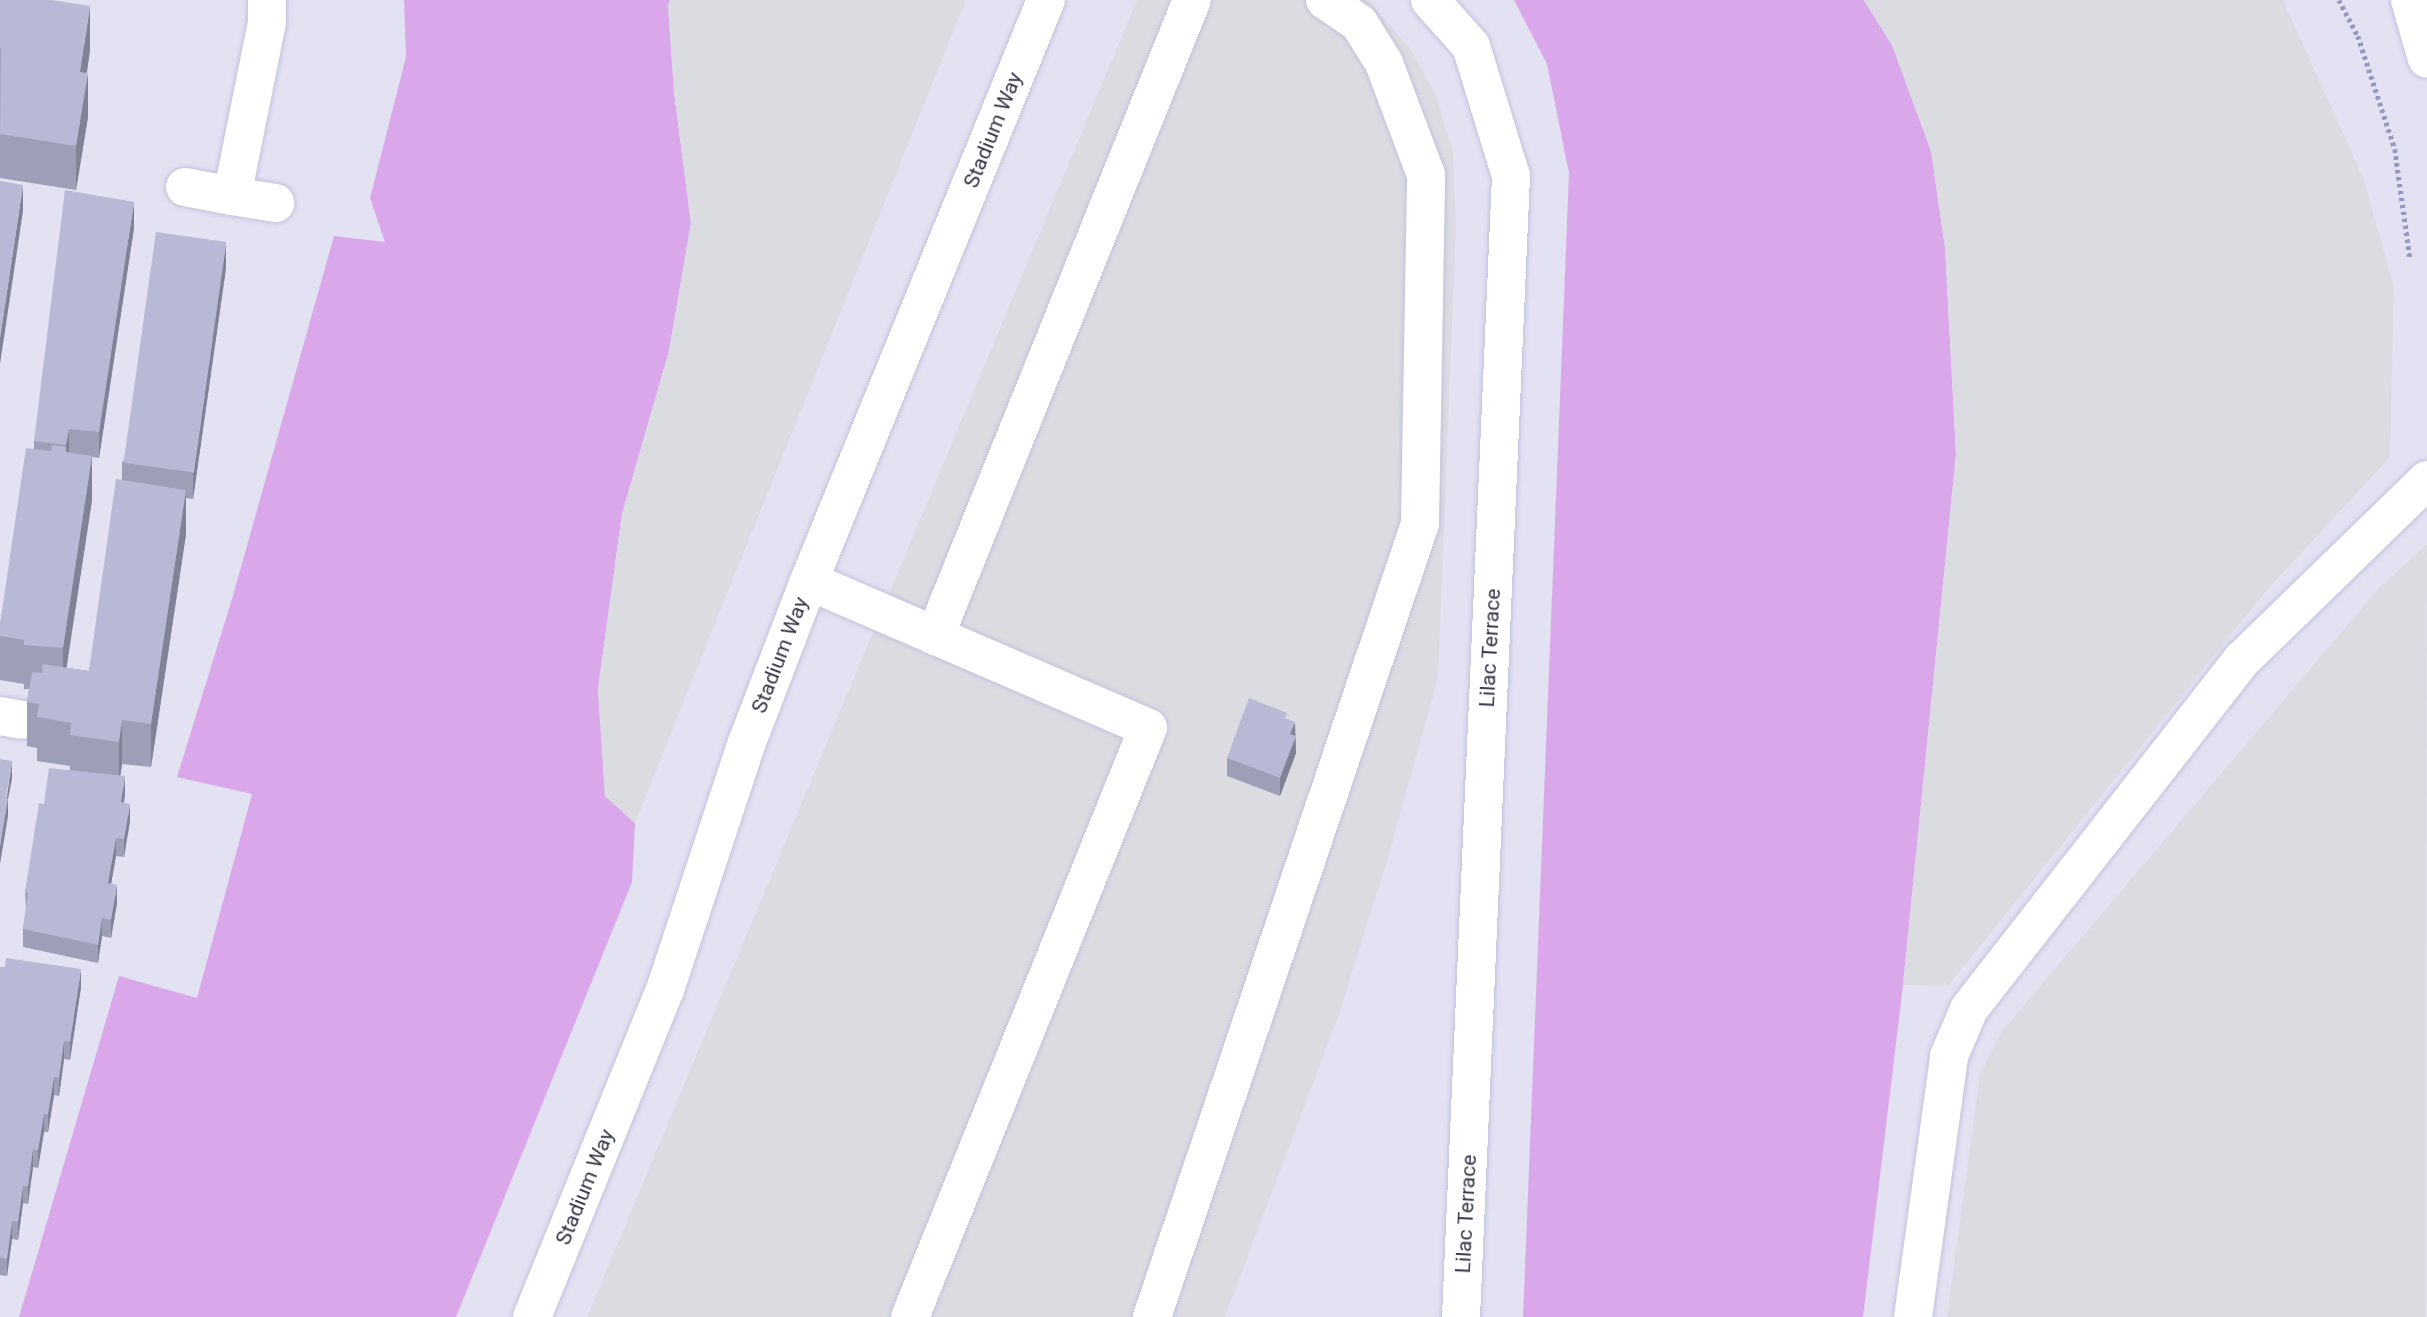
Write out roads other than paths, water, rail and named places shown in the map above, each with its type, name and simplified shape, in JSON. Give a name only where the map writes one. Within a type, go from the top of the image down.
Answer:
[{"type":"street","points":[[232,196],[267,22],[267,0]]},
{"type":"street","name":"Stadium Way","points":[[532,1317],[665,990],[746,746],[809,581],[1046,0]]},
{"type":"street","points":[[935,636],[1192,0]]},
{"type":"street","points":[[1152,1317],[1420,524],[1426,174],[1384,63],[1359,23],[1325,0]]},
{"type":"street","name":"Lilac Terrace","points":[[1430,0],[1471,46],[1511,176],[1461,1317]]},
{"type":"street","points":[[2410,0],[2427,59]]},
{"type":"street","points":[[185,187],[275,203]]},
{"type":"street","points":[[1913,1317],[1950,1056],[1969,1009],[2242,660],[2351,551],[2427,480]]},
{"type":"street","points":[[809,581],[1148,728],[910,1317]]}]
